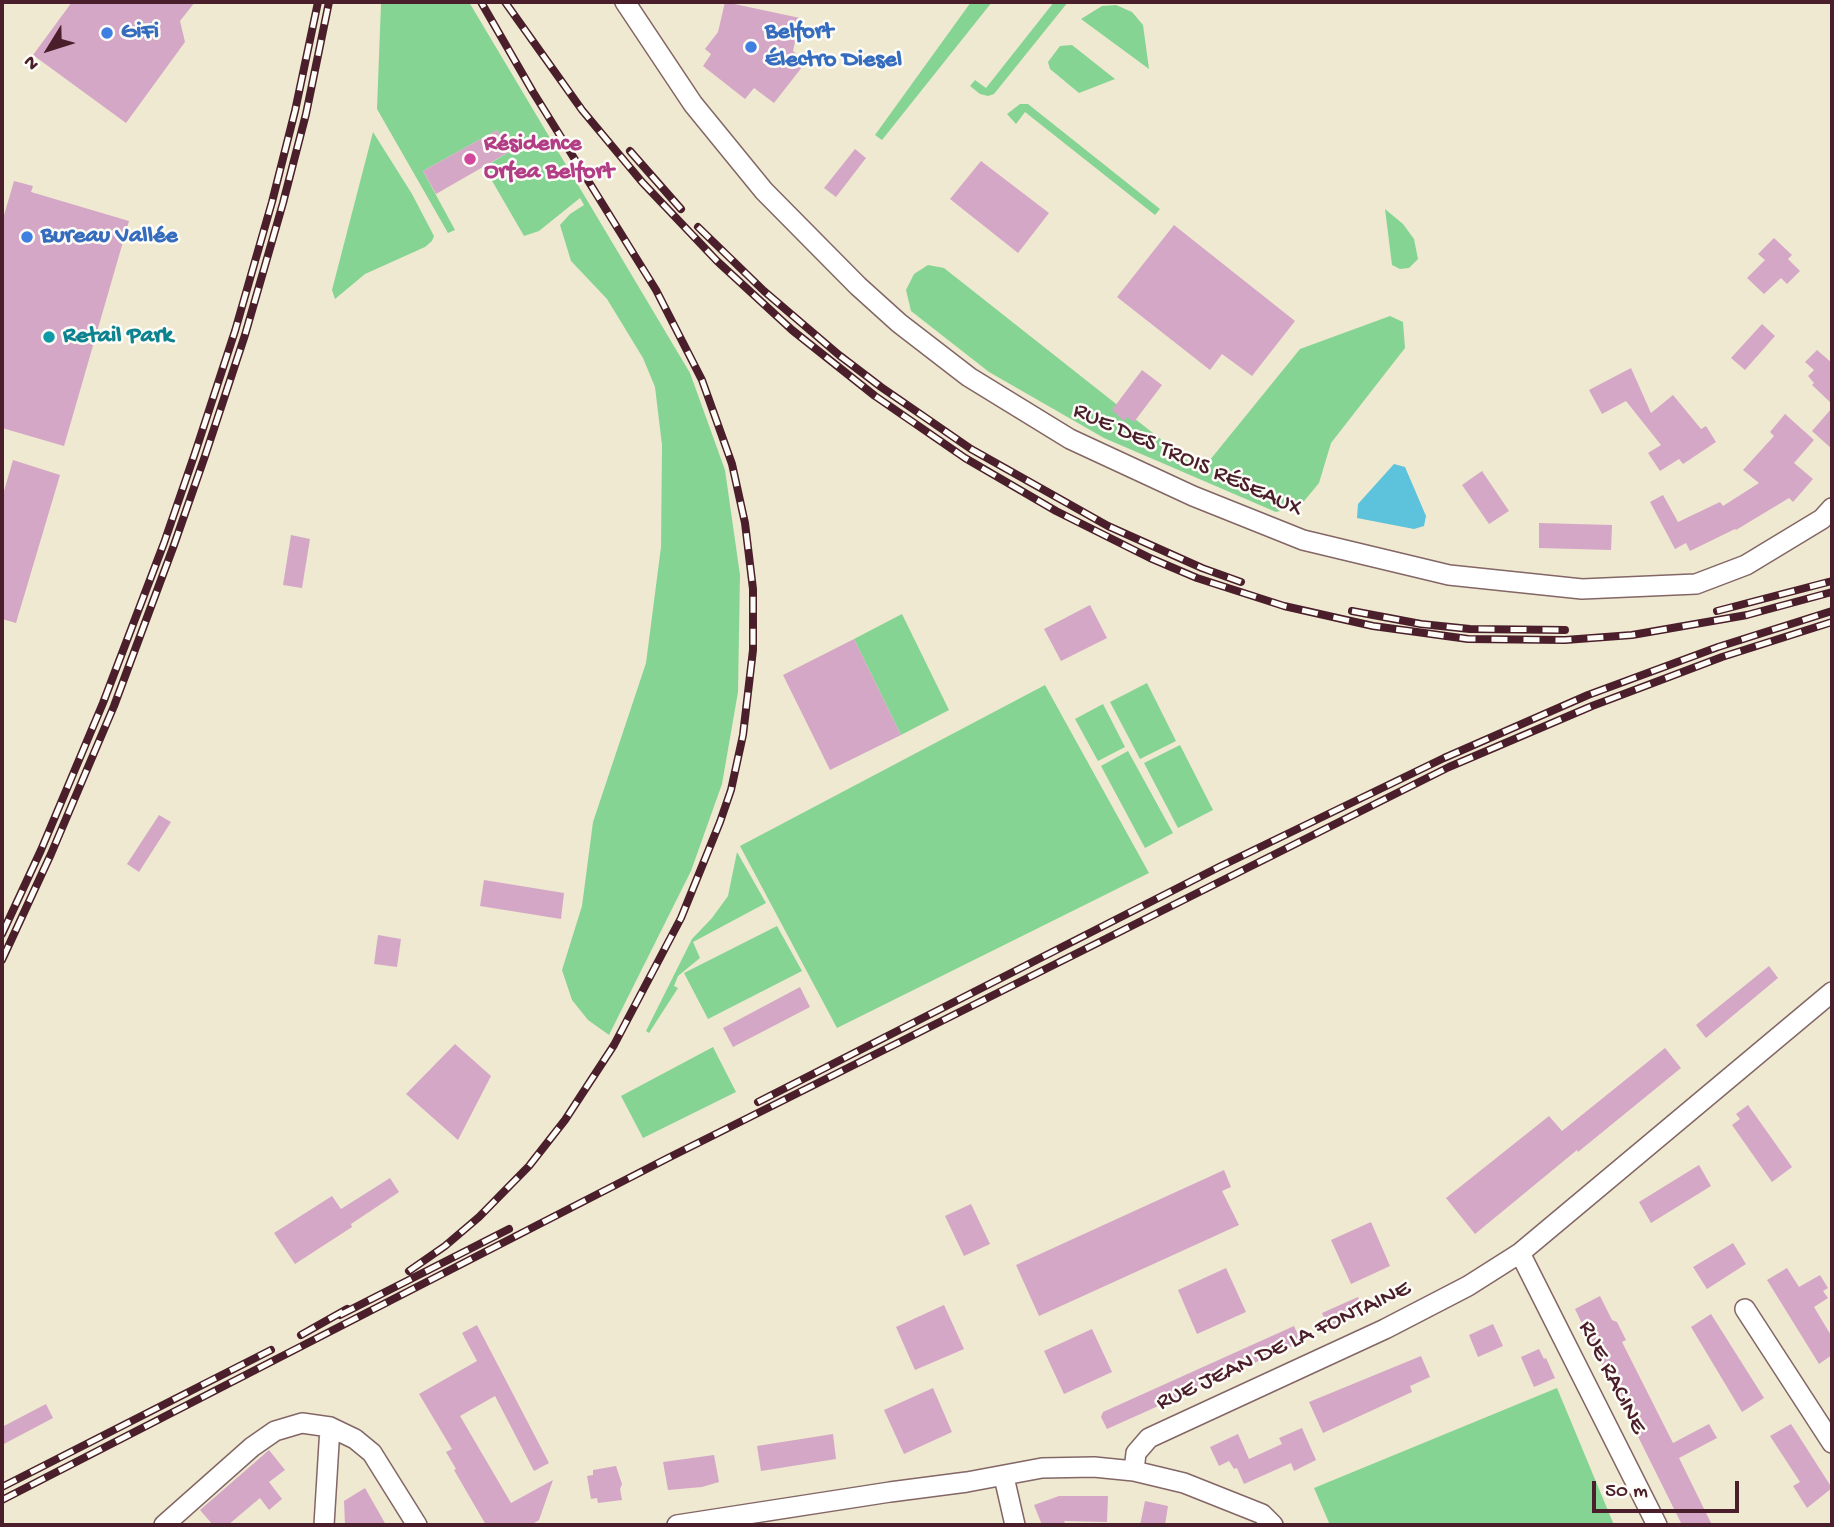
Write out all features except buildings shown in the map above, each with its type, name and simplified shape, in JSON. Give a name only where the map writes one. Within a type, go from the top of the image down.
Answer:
[{"type":"street","name":"RUE DES TROIS RÉSEAUX","points":[[625,2],[693,104],[764,191],[858,286],[899,323],[969,377],[1070,439],[1193,496],[1303,540],[1449,575],[1582,589],[1696,584],[1746,565],[1822,519],[1832,508]]},
{"type":"street","name":"RUE JEAN DE LA FONTAINE","points":[[1135,1471],[1136,1453],[1149,1438],[1385,1329],[1468,1286],[1520,1252],[1829,1003]]},
{"type":"street","name":"RUE RACINE","points":[[1520,1252],[1657,1525]]},
{"type":"street","points":[[1745,1309],[1832,1443]]},
{"type":"street","points":[[164,1525],[252,1447],[275,1431],[302,1423],[330,1427],[355,1439],[372,1453],[417,1525]]},
{"type":"street","points":[[324,1525],[330,1427]]},
{"type":"street","points":[[677,1525],[738,1521],[1004,1477],[1041,1468],[1094,1467],[1135,1471],[1197,1488],[1262,1514],[1273,1525]]},
{"type":"street","points":[[1004,1477],[1015,1525]]},
{"type":"green space","points":[[469,2],[690,373],[725,470],[740,575],[738,692],[722,784],[691,871],[609,1035],[588,1020],[572,1000],[562,970],[582,906],[593,822],[646,663],[661,547],[662,445],[655,387],[643,358],[607,299],[571,261],[560,225],[584,205],[580,198],[539,231],[524,236],[484,167],[509,152],[497,130],[423,171],[455,230],[448,233],[377,109],[381,4]]},
{"type":"green space","points":[[971,2],[992,2],[882,140],[875,135]]},
{"type":"green space","points":[[1054,2],[1068,2],[994,94],[980,94],[970,86],[975,80],[986,88]]},
{"type":"green space","points":[[1116,5],[1132,12],[1143,25],[1149,69],[1081,19],[1102,6]]},
{"type":"green space","points":[[1072,45],[1115,79],[1079,93],[1050,69],[1048,62],[1060,46]]},
{"type":"green space","points":[[1020,104],[1028,104],[1160,209],[1155,215],[1025,112],[1016,124],[1007,114]]},
{"type":"green space","points":[[373,132],[412,194],[434,236],[425,247],[365,274],[335,299],[332,290]]},
{"type":"green space","points":[[1385,209],[1403,224],[1414,239],[1418,259],[1409,268],[1400,269],[1392,265]]},
{"type":"green space","points":[[928,265],[944,268],[1201,471],[1300,349],[1390,316],[1403,322],[1405,348],[1331,443],[1319,483],[1300,506],[1276,512],[1104,438],[989,372],[911,311],[906,290],[914,274]]},
{"type":"green space","points":[[902,614],[949,710],[901,735],[854,639]]},
{"type":"green space","points":[[1147,683],[1176,741],[1140,759],[1110,702]]},
{"type":"green space","points":[[1045,685],[1149,873],[837,1028],[740,846]]},
{"type":"green space","points":[[1103,704],[1125,747],[1098,761],[1075,719]]},
{"type":"green space","points":[[1180,745],[1213,810],[1178,828],[1144,763]]},
{"type":"green space","points":[[1128,751],[1173,833],[1145,848],[1101,766]]},
{"type":"green space","points":[[737,852],[766,903],[693,942],[700,958],[678,976],[674,986],[678,988],[649,1033],[646,1031],[692,939],[728,896]]},
{"type":"green space","points":[[777,926],[802,971],[708,1019],[684,973]]},
{"type":"green space","points":[[713,1047],[736,1092],[643,1138],[621,1096]]},
{"type":"green space","points":[[1557,1388],[1614,1525],[1330,1525],[1314,1488]]},
{"type":"water","points":[[1394,464],[1405,467],[1426,516],[1424,526],[1414,529],[1357,518],[1358,504]]},
{"type":"railway","points":[[2,934],[103,703],[195,453],[235,331],[272,202],[318,2]]},
{"type":"railway","points":[[2,960],[114,706],[205,456],[245,335],[283,203],[306,114],[329,2]]},
{"type":"railway","points":[[409,1271],[445,1246],[479,1217],[529,1166],[565,1120],[614,1045],[681,918],[720,822],[731,790],[743,735],[753,650],[753,589],[745,523],[732,464],[702,380],[656,290],[533,92],[481,2]]},
{"type":"railway","points":[[505,2],[582,110],[642,182],[717,261],[792,330],[875,396],[965,458],[1056,511],[1150,558],[1197,578],[1284,606],[1373,626],[1468,639],[1565,640],[1632,635],[1747,615],[1832,592]]},
{"type":"railway","points":[[630,151],[681,209]]},
{"type":"railway","points":[[698,227],[764,291],[839,355],[971,449],[1108,526],[1202,568],[1241,582]]},
{"type":"railway","points":[[1717,611],[1832,581]]},
{"type":"railway","points":[[1352,611],[1421,624],[1470,629],[1565,630]]},
{"type":"railway","points":[[758,1102],[1219,867],[1444,758],[1588,695],[1718,647],[1832,611]]},
{"type":"railway","points":[[2,1500],[668,1158],[1449,767],[1592,706],[1722,657],[1832,622]]},
{"type":"railway","points":[[340,1315],[509,1229]]},
{"type":"railway","points":[[301,1335],[347,1309]]},
{"type":"railway","points":[[2,1487],[271,1350]]},
{"type":"place","name":"GiFi","points":[[107,33]]},
{"type":"place","name":"Belfort Électro Diesel","points":[[751,47]]},
{"type":"place","name":"Résidence Orfea Belfort","points":[[470,159]]},
{"type":"place","name":"Bureau Vallée","points":[[27,237]]},
{"type":"place","name":"Retail Park","points":[[49,337]]}]
